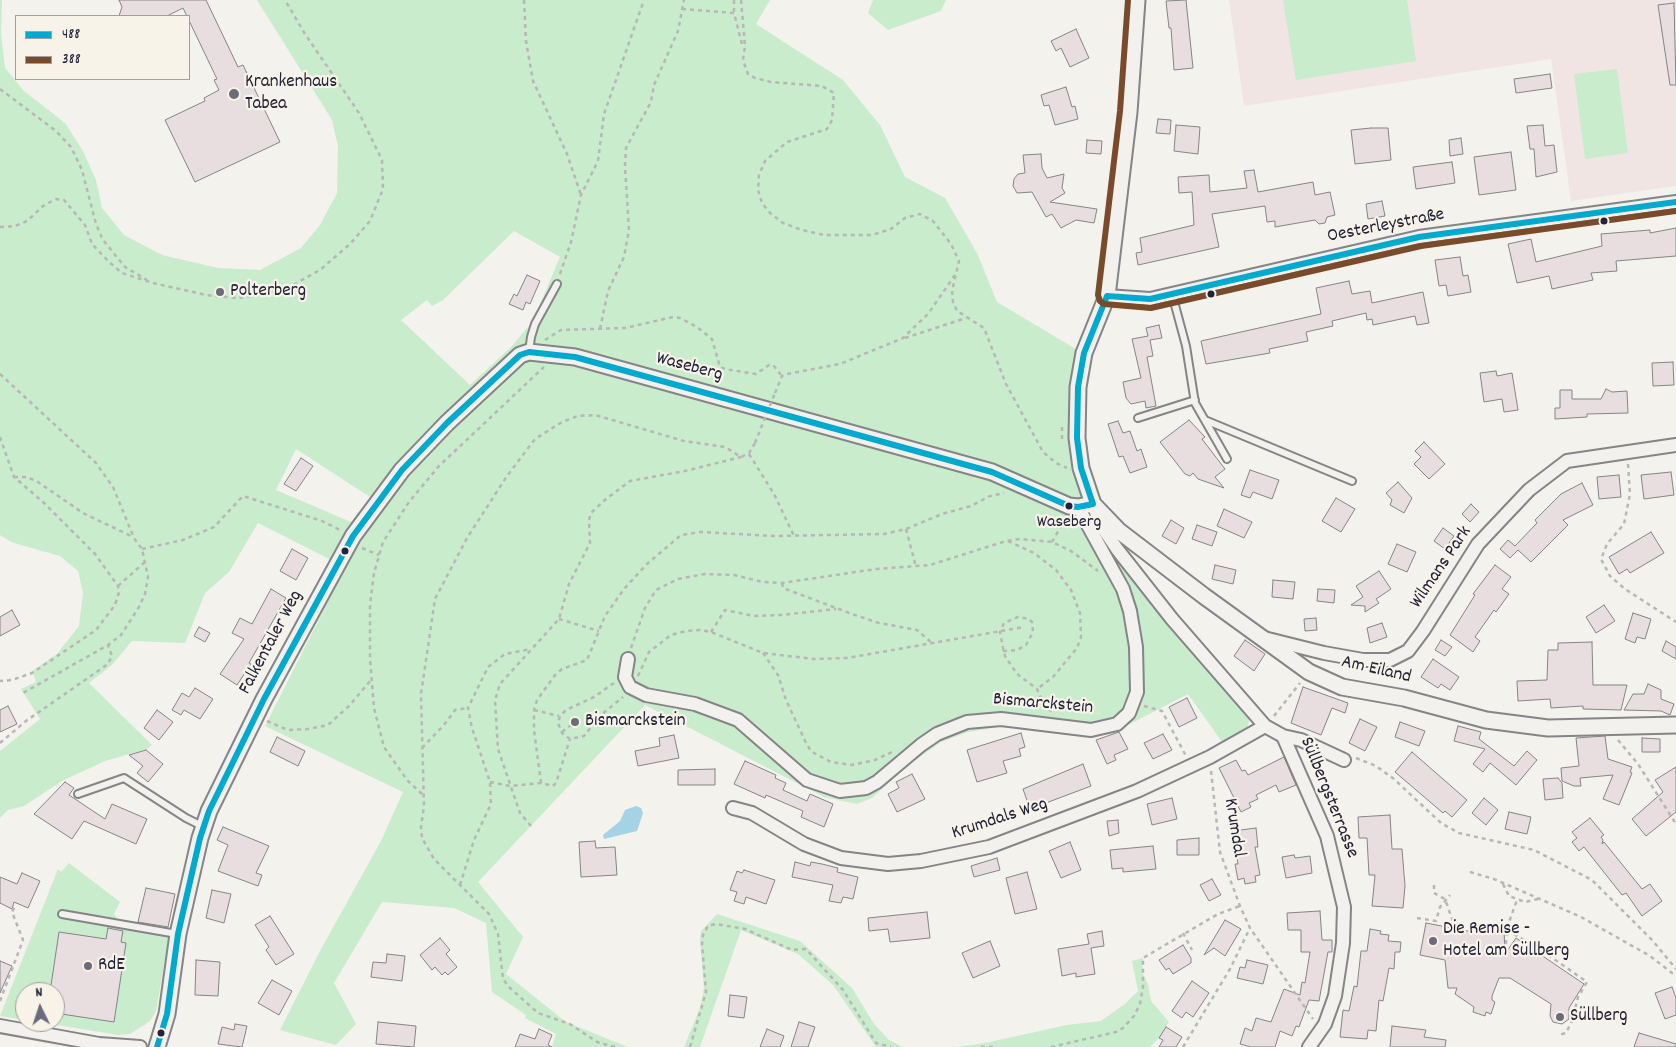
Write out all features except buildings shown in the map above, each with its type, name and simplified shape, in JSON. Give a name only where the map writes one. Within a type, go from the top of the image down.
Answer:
[{"type":"street","points":[[1134,704],[1138,665],[1130,610],[1123,590],[1076,511],[1080,460],[1077,438],[1078,387],[1084,353],[1107,296],[1129,112],[1137,0]]},
{"type":"street","name":"Oesterleystraße","points":[[1107,296],[1150,299],[1419,237],[1676,202]]},
{"type":"street","name":"Waseberg","points":[[530,352],[575,357],[992,472],[1069,506],[1076,511]]},
{"type":"street","name":"Falkentaler Weg","points":[[157,1047],[167,1014],[178,934],[204,826],[209,811],[256,716],[351,540],[402,470],[446,423],[507,365],[520,355],[530,352]]},
{"type":"street","name":"Wilmans Park","points":[[1260,637],[1324,654],[1363,660],[1390,660],[1408,651],[1423,631],[1478,544],[1529,490],[1567,460],[1676,445]]},
{"type":"street","name":"Am Eiland","points":[[1076,511],[1119,531],[1309,672],[1342,687],[1404,698],[1486,720],[1548,728],[1676,725]]},
{"type":"street","name":"Süllbergsterrasse","points":[[1076,511],[1101,525],[1117,549],[1172,619],[1265,726],[1283,736],[1301,740],[1344,760]]},
{"type":"street","points":[[628,659],[628,682]]},
{"type":"street","name":"Bismarckstein","points":[[628,682],[646,695],[695,704],[733,718],[807,780],[831,789],[849,791],[866,788],[886,776],[914,751],[937,734],[953,726],[981,719],[1099,729],[1117,724],[1130,713],[1134,704]]},
{"type":"street","name":"Krumdals Weg","points":[[733,808],[752,813],[804,844],[841,858],[888,864],[921,861],[989,847],[1138,791],[1210,757],[1265,726]]},
{"type":"street","name":"Süllbergsterrasse","points":[[1283,736],[1327,836],[1344,907],[1343,943],[1335,996],[1320,1031],[1309,1047]]},
{"type":"street","points":[[0,1026],[99,1044],[140,1047]]},
{"type":"lane","points":[[530,352],[535,324],[557,284]]},
{"type":"lane","points":[[1172,294],[1186,346],[1195,400],[1227,459]]},
{"type":"lane","points":[[1138,418],[1195,400]]},
{"type":"lane","points":[[1205,420],[1352,481]]},
{"type":"lane","points":[[78,794],[124,778],[186,818],[204,826]]},
{"type":"lane","points":[[62,914],[178,934]]},
{"type":"path","points":[[0,227],[15,226],[27,221],[44,206],[56,199],[64,200],[85,225],[92,244],[122,273],[153,283],[206,295],[238,298],[279,290],[320,270],[350,244],[370,221],[383,189],[382,160],[359,113],[284,0]]},
{"type":"path","points":[[524,0],[526,41],[532,81],[566,154],[581,195]]},
{"type":"path","points":[[557,284],[571,242],[581,195],[598,161],[604,114],[644,0]]},
{"type":"path","points":[[600,329],[608,291],[624,257],[629,230],[625,166],[626,148],[651,102],[654,85],[678,31],[684,0]]},
{"type":"path","points":[[734,0],[734,13],[742,44],[746,46]]},
{"type":"path","points":[[741,0],[746,46],[744,68],[752,77],[771,82],[822,86],[834,93],[832,120],[827,129],[787,142],[765,161],[759,175],[758,190],[762,203],[770,213],[783,223],[824,235],[859,237],[891,229],[905,218],[920,214],[933,221],[951,244],[959,262],[952,290],[953,302],[957,311],[979,324],[988,334],[1006,384],[1043,452],[1056,463],[1069,468]]},
{"type":"path","points":[[682,10],[734,13]]},
{"type":"path","points":[[0,88],[56,131],[71,147],[82,170],[96,224],[103,240],[126,267],[153,283]]},
{"type":"path","points":[[904,338],[928,314],[956,274]]},
{"type":"path","points":[[530,352],[561,330],[625,328],[666,319],[680,318],[697,327],[712,339],[720,366],[725,369],[756,374],[769,365],[773,365],[782,376]]},
{"type":"path","points":[[782,376],[840,364],[904,338],[966,318]]},
{"type":"path","points":[[422,794],[407,780],[384,747],[374,708],[371,680],[370,604],[371,588],[379,555],[383,542],[395,522],[439,466],[542,372]]},
{"type":"path","points":[[0,374],[96,463],[113,487],[134,538],[142,548],[148,577],[145,594],[126,627],[108,645],[23,693]]},
{"type":"path","points":[[531,826],[520,813],[512,785],[498,749],[495,700],[500,684],[559,619],[569,584],[590,543],[589,520],[596,508],[630,481],[685,471],[741,457],[749,453],[755,443],[782,376]]},
{"type":"path","points":[[616,1047],[597,1042],[570,1024],[538,1013],[518,997],[503,979],[498,934],[489,914],[434,860],[424,843],[421,827],[424,806],[422,794],[421,694],[435,599],[467,538],[507,476],[535,439],[562,422],[578,416],[595,415],[684,441],[725,447],[741,457]]},
{"type":"path","points":[[0,437],[14,477],[43,502],[95,554],[118,586],[119,592],[115,605],[96,630],[32,673],[12,680],[0,681]]},
{"type":"path","points":[[749,453],[774,494],[794,536]]},
{"type":"path","points":[[1627,453],[1630,494],[1624,524],[1607,544],[1601,559],[1610,576],[1625,589],[1676,622]]},
{"type":"path","points":[[14,477],[27,477],[38,482],[83,513],[134,538]]},
{"type":"path","points":[[541,783],[534,730],[534,710],[542,690],[562,669],[587,660],[605,616],[624,589],[647,564],[681,535],[701,532],[794,536],[884,534],[906,529],[942,514],[971,506],[990,496],[1007,493]]},
{"type":"path","points":[[142,548],[182,540],[214,527],[243,496],[322,521],[379,555]]},
{"type":"path","points":[[1052,542],[1076,511]]},
{"type":"path","points":[[906,529],[916,567]]},
{"type":"path","points":[[628,659],[650,596],[662,586],[684,577],[713,573],[782,583],[876,568],[916,567],[944,562],[1006,541],[1031,538],[1052,542],[1080,557],[1104,576]]},
{"type":"path","points":[[1006,541],[1034,553],[1056,570],[1070,590],[1080,613],[1081,637],[1077,648],[1053,677],[1037,689]]},
{"type":"path","points":[[118,586],[146,562]]},
{"type":"path","points":[[782,583],[783,588],[879,623],[917,630],[932,643]]},
{"type":"path","points":[[711,632],[725,610],[754,616],[781,616],[838,608]]},
{"type":"path","points":[[1003,651],[1023,648],[1032,636],[1033,627],[1029,618],[1018,617],[1004,624],[1000,632],[1003,651],[1017,674],[1037,689],[1044,705],[1054,713],[1055,724]]},
{"type":"path","points":[[559,619],[599,631]]},
{"type":"path","points":[[628,682],[624,696],[601,715],[584,736],[570,739],[562,733],[558,723],[560,716],[566,710],[628,682],[642,672],[649,652],[671,635],[700,630],[711,632],[763,653],[814,659],[848,658],[1024,627]]},
{"type":"path","points":[[0,743],[26,721],[108,664],[112,656],[108,645]]},
{"type":"path","points":[[460,885],[462,872],[474,840],[489,810],[490,782],[472,728],[468,708],[488,666],[505,654],[531,649]]},
{"type":"path","points":[[763,653],[778,675],[807,745],[821,757],[831,762],[852,765],[875,760],[899,750],[914,751]]},
{"type":"path","points":[[256,716],[288,730],[319,728],[328,725],[339,716],[371,680]]},
{"type":"path","points":[[1134,704],[1162,710],[1191,766]]},
{"type":"path","points":[[422,748],[444,725],[455,710],[468,708]]},
{"type":"path","points":[[534,710],[560,716]]},
{"type":"path","points":[[562,733],[574,722]]},
{"type":"path","points":[[1602,726],[1615,736],[1638,764],[1676,824]]},
{"type":"path","points":[[490,782],[512,785],[541,783],[549,786],[556,784],[570,739]]},
{"type":"path","name":"Krumdal","points":[[1210,757],[1220,852],[1240,906],[1250,928],[1294,988],[1320,1031]]},
{"type":"path","name":"Süllbergsterrasse","points":[[1344,760],[1357,758],[1376,766],[1394,779],[1441,823],[1458,833],[1534,850],[1592,880],[1653,941],[1676,969]]},
{"type":"path","points":[[1470,872],[1482,875],[1581,917],[1650,956],[1672,973],[1676,973]]},
{"type":"path","points":[[1503,884],[1509,896],[1517,900],[1525,902],[1540,899]]},
{"type":"path","points":[[1434,885],[1434,893],[1445,900],[1456,930],[1461,934]]},
{"type":"path","points":[[1417,918],[1436,921],[1440,907],[1450,895]]},
{"type":"path","points":[[1504,952],[1507,930],[1517,900]]},
{"type":"path","points":[[0,1001],[23,940],[12,912],[15,906]]},
{"type":"path","points":[[1051,1047],[1116,1032],[1123,1028],[1134,1016],[1140,1004],[1143,987],[1143,958],[1218,914],[1240,906]]},
{"type":"path","points":[[690,1047],[706,992],[703,935],[708,926],[716,924],[745,929],[792,950],[806,949],[843,990],[876,1042],[891,1047]]},
{"type":"path","points":[[1183,1047],[1230,969],[1250,928]]},
{"type":"path","points":[[1507,930],[1544,952],[1587,982],[1578,997],[1572,1021],[1566,1033],[1558,1035]]},
{"type":"path","points":[[1183,933],[1192,950]]},
{"type":"path","points":[[981,1047],[994,1047]]},
{"type":"shaded area","points":[[1229,0],[1676,0],[1676,186],[1571,201],[1551,59],[1244,106]]},
{"type":"green space","points":[[0,0],[2,0],[1,34],[5,68],[24,91],[65,123],[83,151],[96,180],[102,208],[124,235],[162,255],[218,268],[260,270],[301,248],[320,225],[337,193],[338,146],[332,120],[257,0],[770,0],[756,24],[843,80],[880,125],[905,177],[945,198],[977,253],[997,302],[1079,351],[1074,448],[1081,499],[1093,524],[1141,590],[1249,720],[1244,732],[1222,742],[1188,694],[1130,724],[1093,738],[1038,728],[998,727],[968,732],[941,742],[910,764],[872,798],[857,804],[824,797],[645,705],[478,882],[523,937],[506,974],[566,1022],[628,1047],[552,1047],[556,1034],[525,1018],[526,1015],[492,992],[486,923],[454,908],[382,902],[334,983],[356,1024],[336,1045],[280,1030],[320,951],[381,841],[403,792],[265,726],[344,570],[331,560],[258,523],[229,572],[205,593],[185,643],[132,641],[112,665],[89,683],[152,745],[147,749],[105,761],[62,781],[24,806],[8,810],[0,818],[0,751],[40,719],[21,689],[36,682],[32,671],[57,654],[79,626],[83,593],[78,571],[60,556],[11,542],[0,535]],"holes":[[[514,231],[560,257],[533,321],[511,347],[470,385],[401,320],[427,300],[432,306],[443,300]],[[296,449],[370,497],[351,522],[276,490]]]},
{"type":"green space","points":[[873,0],[946,0],[941,11],[888,30],[868,13]]},
{"type":"green space","points":[[1283,0],[1407,0],[1416,61],[1296,80]]},
{"type":"green space","points":[[1617,69],[1628,153],[1585,159],[1574,74]]},
{"type":"green space","points":[[69,863],[120,902],[114,914],[121,923],[170,931],[156,1011],[150,1021],[130,1034],[118,1035],[65,1026],[65,982],[15,982],[15,1018],[0,1016],[58,869],[61,872]]},
{"type":"green space","points":[[717,914],[800,941],[852,988],[874,1024],[889,1040],[903,1047],[876,1047],[833,985],[798,954],[741,930],[700,1047],[684,1047],[700,1008],[704,988],[701,931]]},
{"type":"green space","points":[[1143,958],[1142,972],[1148,984],[1151,1001],[1169,1022],[1159,1038],[1150,1047],[955,1047],[985,1043],[1067,1025],[1101,1021],[1125,1004],[1138,991],[1132,961]]},
{"type":"water","points":[[636,806],[641,808],[643,813],[637,831],[604,839],[603,835],[620,821],[625,810]]},
{"type":"transit line","name":"388","points":[[1128,0],[1120,111],[1098,295],[1100,301],[1104,304],[1151,308],[1421,246],[1676,211]]},
{"type":"transit line","name":"488","points":[[157,1047],[167,1014],[178,934],[200,838],[209,811],[264,699],[353,536],[402,470],[447,423],[520,355],[529,352],[575,357],[992,472],[1069,506],[1078,507],[1093,504],[1081,468],[1077,438],[1078,387],[1084,353],[1107,296],[1150,299],[1419,237],[1676,202]]},
{"type":"place","name":"Krankenhaus Tabea","points":[[234,94]]},
{"type":"place","name":"Polterberg","points":[[220,292]]},
{"type":"place","name":"Waseberg","points":[[1069,506]]},
{"type":"place","name":"Bismarckstein","points":[[575,722]]},
{"type":"place","name":"Die Remise - Hotel am Süllberg","points":[[1433,941]]},
{"type":"place","name":"RdE","points":[[88,966]]},
{"type":"place","name":"Süllberg","points":[[1560,1017]]}]
